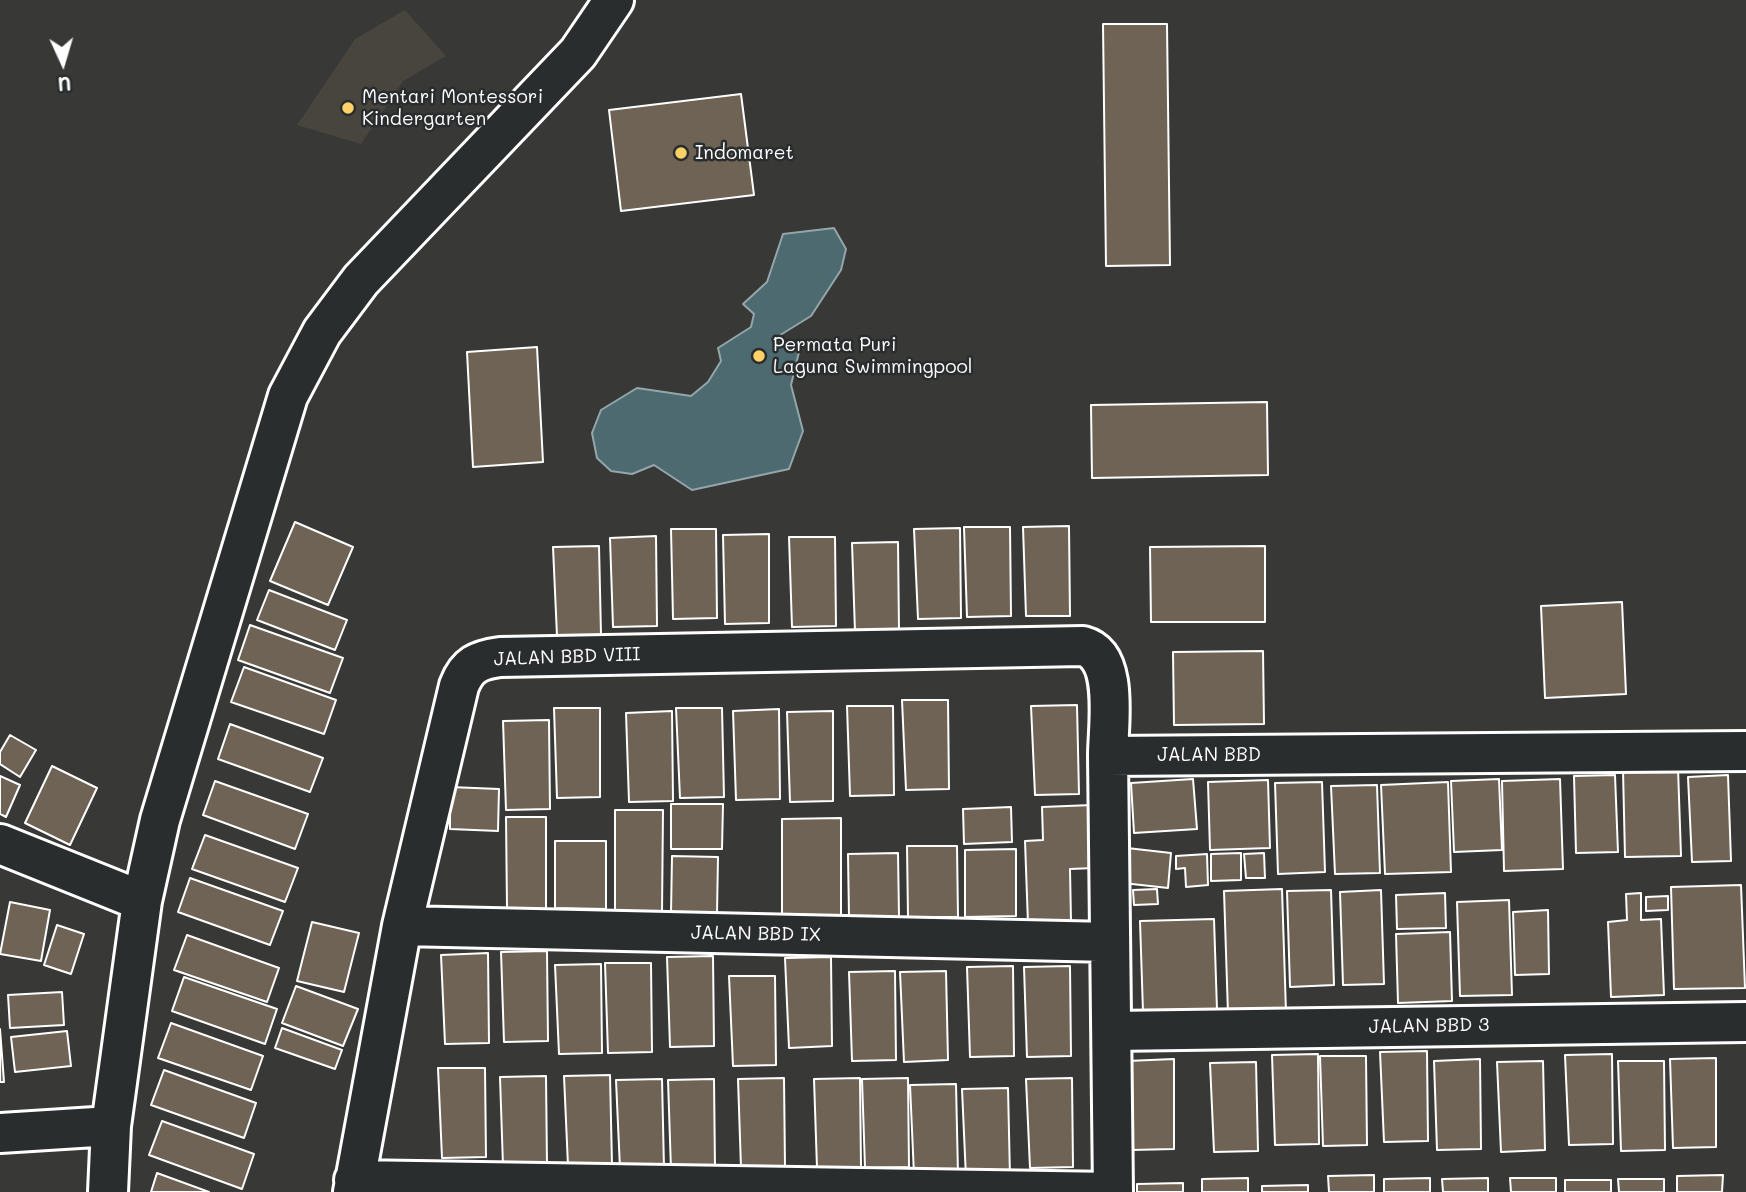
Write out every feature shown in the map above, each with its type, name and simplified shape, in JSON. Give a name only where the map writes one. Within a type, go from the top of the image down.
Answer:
[{"type":"street","points":[[108,1192],[111,1126],[142,901],[160,820],[288,396],[322,332],[361,280],[578,53],[614,0]]},
{"type":"street","name":"JALAN BBD VIII","points":[[354,1186],[402,926],[459,686],[465,670],[480,660],[500,657],[1083,646],[1093,649],[1106,664],[1108,756]]},
{"type":"street","name":"JALAN BBD","points":[[1108,756],[1746,751]]},
{"type":"street","points":[[354,1186],[1113,1192],[1108,756]]},
{"type":"street","points":[[0,844],[142,901]]},
{"type":"street","name":"JALAN BBD IX","points":[[402,926],[1110,942]]},
{"type":"street","name":"JALAN BBD 3","points":[[1112,1031],[1746,1022]]},
{"type":"street","points":[[0,1133],[111,1126]]},
{"type":"shaded area","points":[[405,10],[446,56],[403,81],[361,144],[297,125],[355,39]]},
{"type":"water","name":"Permata Puri Laguna Swimmingpool","points":[[834,228],[846,249],[841,270],[811,316],[777,337],[799,352],[791,385],[803,431],[789,469],[692,490],[654,465],[632,474],[611,471],[597,458],[592,433],[601,410],[637,388],[691,396],[708,382],[721,361],[718,348],[751,327],[754,314],[743,304],[767,282],[783,234]]},
{"type":"building","points":[[1103,24],[1167,24],[1170,265],[1106,266]]},
{"type":"building","name":"Indomaret","points":[[741,94],[754,195],[621,211],[609,110]]},
{"type":"building","points":[[537,347],[543,462],[473,467],[467,352]]},
{"type":"building","points":[[1267,402],[1268,475],[1092,478],[1091,405]]},
{"type":"building","points":[[295,522],[353,547],[328,605],[270,581]]},
{"type":"building","points":[[1069,526],[1070,616],[1026,616],[1023,527]]},
{"type":"building","points":[[964,527],[1010,527],[1011,616],[967,617]]},
{"type":"building","points":[[960,528],[961,618],[918,619],[914,529]]},
{"type":"building","points":[[671,529],[716,529],[717,618],[673,619]]},
{"type":"building","points":[[769,534],[769,623],[725,624],[723,535]]},
{"type":"building","points":[[656,536],[657,626],[613,627],[610,538]]},
{"type":"building","points":[[789,537],[835,537],[836,626],[792,627]]},
{"type":"building","points":[[898,542],[899,631],[855,632],[852,543]]},
{"type":"building","points":[[599,546],[601,635],[557,636],[553,547]]},
{"type":"building","points":[[1265,546],[1265,622],[1151,622],[1150,547]]},
{"type":"building","points":[[269,590],[347,620],[335,650],[257,620]]},
{"type":"building","points":[[1622,602],[1626,694],[1545,698],[1541,606]]},
{"type":"building","points":[[250,625],[343,658],[330,693],[238,660]]},
{"type":"building","points":[[1263,651],[1264,724],[1174,725],[1173,652]]},
{"type":"building","points":[[244,667],[336,700],[324,734],[231,702]]},
{"type":"building","points":[[902,700],[948,700],[949,789],[906,790]]},
{"type":"building","points":[[1077,705],[1079,794],[1035,795],[1031,706]]},
{"type":"building","points":[[847,706],[893,706],[894,795],[850,796]]},
{"type":"building","points":[[554,708],[600,708],[600,797],[557,798]]},
{"type":"building","points":[[676,708],[722,708],[724,797],[680,798]]},
{"type":"building","points":[[779,709],[780,799],[736,800],[733,711]]},
{"type":"building","points":[[672,711],[673,801],[629,802],[626,713]]},
{"type":"building","points":[[833,711],[833,801],[790,802],[787,712]]},
{"type":"building","points":[[549,720],[550,809],[506,810],[503,721]]},
{"type":"building","points":[[230,724],[323,758],[310,792],[218,759]]},
{"type":"building","points":[[10,735],[36,750],[20,777],[0,764],[0,752]]},
{"type":"building","points":[[52,766],[97,788],[70,845],[25,823]]},
{"type":"building","points":[[1678,768],[1681,856],[1625,857],[1623,770]]},
{"type":"building","points":[[1615,775],[1618,852],[1576,853],[1574,776]]},
{"type":"building","points":[[1728,775],[1731,861],[1692,862],[1688,777]]},
{"type":"building","points":[[0,776],[20,785],[6,817],[0,814]]},
{"type":"building","points":[[1193,779],[1197,829],[1134,833],[1131,783]]},
{"type":"building","points":[[1499,779],[1502,850],[1454,852],[1451,781]]},
{"type":"building","points":[[1560,779],[1563,869],[1504,871],[1502,781]]},
{"type":"building","points":[[1268,780],[1270,848],[1210,850],[1208,782]]},
{"type":"building","points":[[215,781],[308,814],[295,849],[203,815]]},
{"type":"building","points":[[1322,782],[1325,872],[1278,874],[1275,783]]},
{"type":"building","points":[[1448,782],[1451,872],[1385,874],[1381,785]]},
{"type":"building","points":[[1377,785],[1380,873],[1335,874],[1331,786]]},
{"type":"building","points":[[450,787],[499,789],[498,831],[450,829]]},
{"type":"building","points":[[671,804],[723,804],[722,849],[671,849]]},
{"type":"building","points":[[1092,805],[1094,868],[1070,869],[1071,922],[1028,924],[1025,841],[1043,840],[1042,807]]},
{"type":"building","points":[[1011,807],[1012,842],[964,844],[963,809]]},
{"type":"building","points":[[615,810],[663,810],[662,913],[615,913]]},
{"type":"building","points":[[506,817],[546,817],[546,909],[507,909]]},
{"type":"building","points":[[841,818],[841,918],[782,918],[782,819]]},
{"type":"building","points":[[205,835],[298,868],[285,902],[192,869]]},
{"type":"building","points":[[555,841],[606,841],[606,909],[555,908]]},
{"type":"building","points":[[907,846],[957,846],[958,917],[908,917]]},
{"type":"building","points":[[1127,848],[1171,853],[1168,888],[1123,883]]},
{"type":"building","points":[[1016,849],[1016,916],[965,917],[965,850]]},
{"type":"building","points":[[898,853],[899,917],[849,917],[848,854]]},
{"type":"building","points":[[1241,853],[1241,880],[1211,881],[1211,854]]},
{"type":"building","points":[[1264,853],[1265,878],[1246,878],[1244,854]]},
{"type":"building","points":[[1207,854],[1208,885],[1186,887],[1185,868],[1176,869],[1176,856]]},
{"type":"building","points":[[672,856],[718,857],[717,914],[671,913]]},
{"type":"building","points":[[190,878],[283,911],[270,945],[178,912]]},
{"type":"building","points":[[1741,885],[1745,988],[1674,989],[1671,887]]},
{"type":"building","points":[[1157,889],[1158,904],[1134,905],[1133,890]]},
{"type":"building","points":[[1282,889],[1286,1012],[1228,1014],[1224,891]]},
{"type":"building","points":[[1331,890],[1334,985],[1290,987],[1287,891]]},
{"type":"building","points":[[1381,890],[1384,984],[1343,985],[1340,892]]},
{"type":"building","points":[[1445,893],[1446,928],[1397,929],[1396,895]]},
{"type":"building","points":[[1641,893],[1641,920],[1661,919],[1664,995],[1611,997],[1608,922],[1627,920],[1626,894]]},
{"type":"building","points":[[1668,896],[1668,910],[1646,911],[1646,897]]},
{"type":"building","points":[[1509,900],[1512,995],[1460,996],[1457,902]]},
{"type":"building","points":[[10,902],[50,910],[41,961],[0,954]]},
{"type":"building","points":[[1548,910],[1549,974],[1515,975],[1513,912]]},
{"type":"building","points":[[1214,919],[1217,1010],[1143,1012],[1140,921]]},
{"type":"building","points":[[312,922],[359,933],[344,992],[297,981]]},
{"type":"building","points":[[57,925],[84,934],[71,974],[44,965]]},
{"type":"building","points":[[1450,932],[1452,1001],[1398,1003],[1396,934]]},
{"type":"building","points":[[187,935],[279,968],[267,1002],[174,970]]},
{"type":"building","points":[[547,951],[548,1041],[504,1042],[501,952]]},
{"type":"building","points":[[488,953],[489,1043],[445,1044],[441,955]]},
{"type":"building","points":[[713,956],[714,1046],[670,1047],[667,957]]},
{"type":"building","points":[[831,957],[832,1046],[789,1048],[785,958]]},
{"type":"building","points":[[605,963],[651,963],[652,1052],[608,1053]]},
{"type":"building","points":[[601,964],[602,1053],[559,1054],[555,965]]},
{"type":"building","points":[[1013,966],[1014,1056],[970,1057],[967,967]]},
{"type":"building","points":[[1070,966],[1071,1056],[1027,1057],[1024,967]]},
{"type":"building","points":[[895,971],[896,1060],[852,1061],[849,972]]},
{"type":"building","points":[[946,971],[948,1060],[904,1062],[900,972]]},
{"type":"building","points":[[729,976],[775,976],[776,1065],[733,1066]]},
{"type":"building","points":[[184,977],[277,1009],[265,1044],[172,1011]]},
{"type":"building","points":[[296,986],[358,1009],[343,1046],[282,1023]]},
{"type":"building","points":[[62,992],[64,1025],[10,1028],[8,995]]},
{"type":"building","points":[[171,1023],[263,1056],[251,1090],[158,1058]]},
{"type":"building","points":[[282,1028],[342,1050],[335,1069],[275,1048]]},
{"type":"building","points":[[0,1029],[4,1082],[0,1082]]},
{"type":"building","points":[[67,1031],[71,1066],[15,1072],[11,1037]]},
{"type":"building","points":[[1427,1051],[1428,1141],[1384,1142],[1380,1052]]},
{"type":"building","points":[[1318,1054],[1319,1144],[1275,1145],[1272,1055]]},
{"type":"building","points":[[1612,1054],[1613,1144],[1569,1145],[1565,1055]]},
{"type":"building","points":[[1320,1056],[1366,1056],[1367,1145],[1323,1146]]},
{"type":"building","points":[[1716,1058],[1716,1147],[1673,1148],[1670,1059]]},
{"type":"building","points":[[1174,1059],[1174,1149],[1131,1150],[1127,1061]]},
{"type":"building","points":[[1480,1059],[1481,1149],[1437,1150],[1434,1061]]},
{"type":"building","points":[[1543,1061],[1545,1150],[1501,1152],[1497,1062]]},
{"type":"building","points":[[1618,1061],[1664,1061],[1665,1150],[1621,1151]]},
{"type":"building","points":[[1256,1062],[1258,1151],[1214,1152],[1210,1063]]},
{"type":"building","points":[[438,1068],[485,1068],[486,1157],[442,1158]]},
{"type":"building","points":[[164,1070],[256,1103],[244,1138],[151,1105]]},
{"type":"building","points":[[610,1075],[612,1165],[568,1166],[564,1076]]},
{"type":"building","points":[[546,1076],[547,1165],[503,1166],[500,1077]]},
{"type":"building","points":[[784,1078],[785,1167],[741,1168],[738,1079]]},
{"type":"building","points":[[860,1078],[861,1167],[817,1168],[814,1079]]},
{"type":"building","points":[[908,1078],[909,1167],[865,1168],[862,1079]]},
{"type":"building","points":[[1072,1078],[1073,1167],[1030,1168],[1026,1079]]},
{"type":"building","points":[[662,1079],[664,1168],[620,1169],[616,1080]]},
{"type":"building","points":[[714,1079],[715,1169],[671,1170],[668,1080]]},
{"type":"building","points":[[956,1084],[958,1174],[914,1175],[910,1085]]},
{"type":"building","points":[[1008,1088],[1010,1177],[966,1178],[962,1089]]},
{"type":"building","points":[[162,1121],[254,1154],[242,1189],[149,1155]]},
{"type":"building","points":[[157,1173],[209,1192],[151,1192]]},
{"type":"building","points":[[1374,1175],[1374,1192],[1329,1192],[1328,1176]]},
{"type":"building","points":[[1723,1175],[1722,1192],[1677,1192],[1677,1176]]},
{"type":"building","points":[[1248,1178],[1248,1192],[1202,1192],[1202,1179]]},
{"type":"building","points":[[1430,1178],[1430,1192],[1384,1192],[1384,1179]]},
{"type":"building","points":[[1488,1178],[1488,1192],[1443,1192],[1442,1179]]},
{"type":"building","points":[[1510,1178],[1556,1178],[1556,1192],[1511,1192]]},
{"type":"building","points":[[1618,1179],[1664,1179],[1664,1192],[1619,1192]]},
{"type":"building","points":[[1565,1180],[1611,1180],[1611,1192],[1565,1192]]},
{"type":"building","points":[[1183,1183],[1183,1192],[1137,1192],[1137,1184]]},
{"type":"building","points":[[1308,1185],[1308,1192],[1262,1192],[1262,1186]]},
{"type":"place","name":"Mentari Montessori Kindergarten","points":[[348,108]]},
{"type":"place","name":"Indomaret","points":[[681,153]]},
{"type":"place","name":"Permata Puri Laguna Swimmingpool","points":[[759,356]]}]
